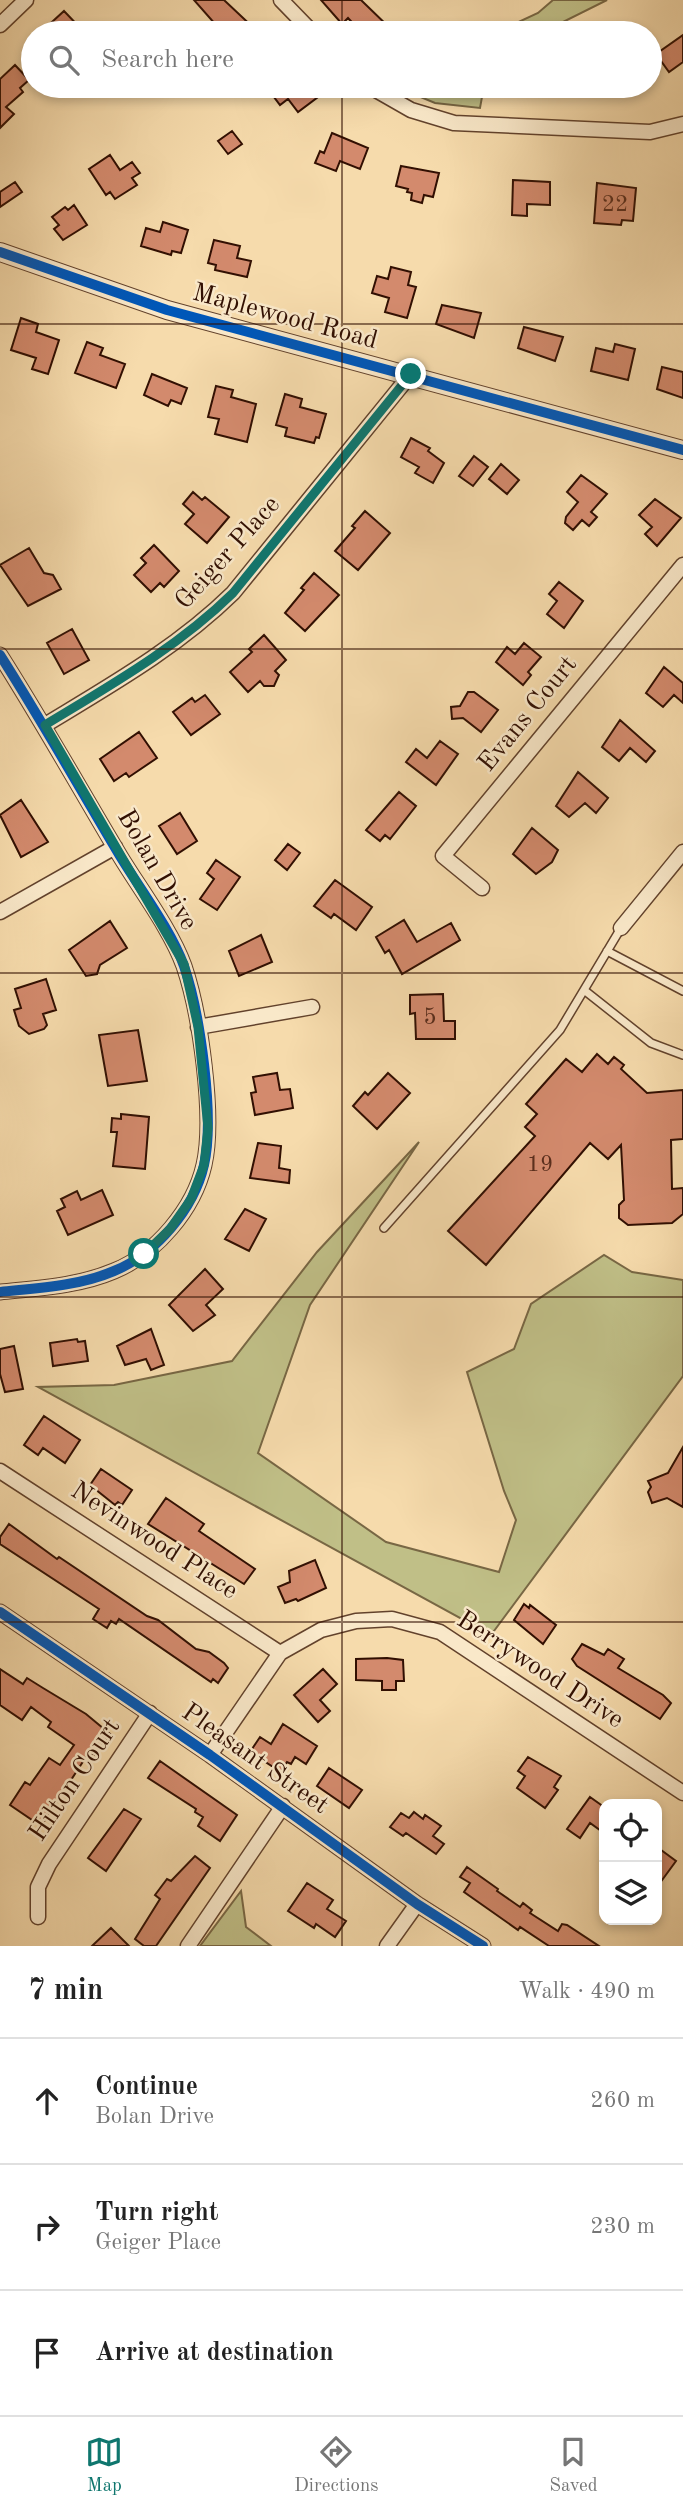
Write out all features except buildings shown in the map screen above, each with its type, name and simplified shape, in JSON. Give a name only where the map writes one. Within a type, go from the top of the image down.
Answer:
[{"type":"street","points":[[0,25],[26,0]]},
{"type":"street","points":[[281,0],[301,21]]},
{"type":"street","points":[[390,98],[411,110],[454,123],[650,132],[683,124]]},
{"type":"street","name":"Maplewood Road","points":[[0,252],[167,310],[411,374],[683,450]]},
{"type":"street","name":"Geiger Place","points":[[45,725],[174,645],[204,622],[233,593],[411,374]]},
{"type":"street","name":"Evans Court","points":[[482,888],[443,856],[683,565]]},
{"type":"street","name":"Bolan Drive","points":[[0,655],[45,725],[184,964],[198,1027],[208,1128],[204,1165],[191,1199],[170,1229],[144,1254],[116,1271],[85,1281],[0,1292]]},
{"type":"street","points":[[1,912],[115,847]]},
{"type":"street","points":[[621,928],[683,852]]},
{"type":"street","points":[[198,1027],[312,1007]]},
{"type":"street","name":"Nevinwood Place","points":[[0,1471],[280,1653]]},
{"type":"street","name":"Pleasant Street","points":[[0,1612],[283,1806],[417,1904],[483,1946]]},
{"type":"street","name":"Berrywood Drive","points":[[210,1755],[280,1653],[321,1630],[356,1620],[392,1619],[440,1632],[683,1793]]},
{"type":"street","name":"Hilton Court","points":[[38,1917],[38,1887],[49,1864],[150,1713]]},
{"type":"street","points":[[187,1946],[283,1806]]},
{"type":"street","points":[[387,1946],[417,1904]]},
{"type":"lane","points":[[384,1228],[561,1030],[621,928]]},
{"type":"lane","points":[[607,951],[683,991]]},
{"type":"lane","points":[[584,990],[652,1044],[683,1055]]},
{"type":"shaded area","points":[[553,0],[607,0],[565,21],[521,21],[538,13]]},
{"type":"shaded area","points":[[423,98],[482,98],[480,108],[435,103]]},
{"type":"shaded area","points":[[419,1142],[310,1305],[258,1453],[386,1542],[499,1572],[516,1520],[504,1491],[467,1372],[514,1349],[531,1304],[604,1255],[632,1272],[683,1280],[683,1376],[491,1635],[38,1387],[114,1385],[232,1361],[317,1252]]},
{"type":"shaded area","points":[[241,1891],[246,1927],[271,1946],[200,1946]]},
{"type":"cycle path","points":[[0,252],[167,310],[683,450]]},
{"type":"cycle path","points":[[0,655],[178,952],[190,986],[200,1037],[208,1120],[207,1145],[199,1181],[182,1213],[158,1242],[130,1263],[101,1276],[58,1286],[0,1292]]},
{"type":"cycle path","points":[[0,1612],[210,1755],[417,1904],[483,1946]]},
{"type":"route","points":[[144,1254],[170,1229],[191,1199],[204,1165],[208,1128],[198,1027],[184,964],[45,725],[174,645],[204,622],[233,593],[411,374]]}]
